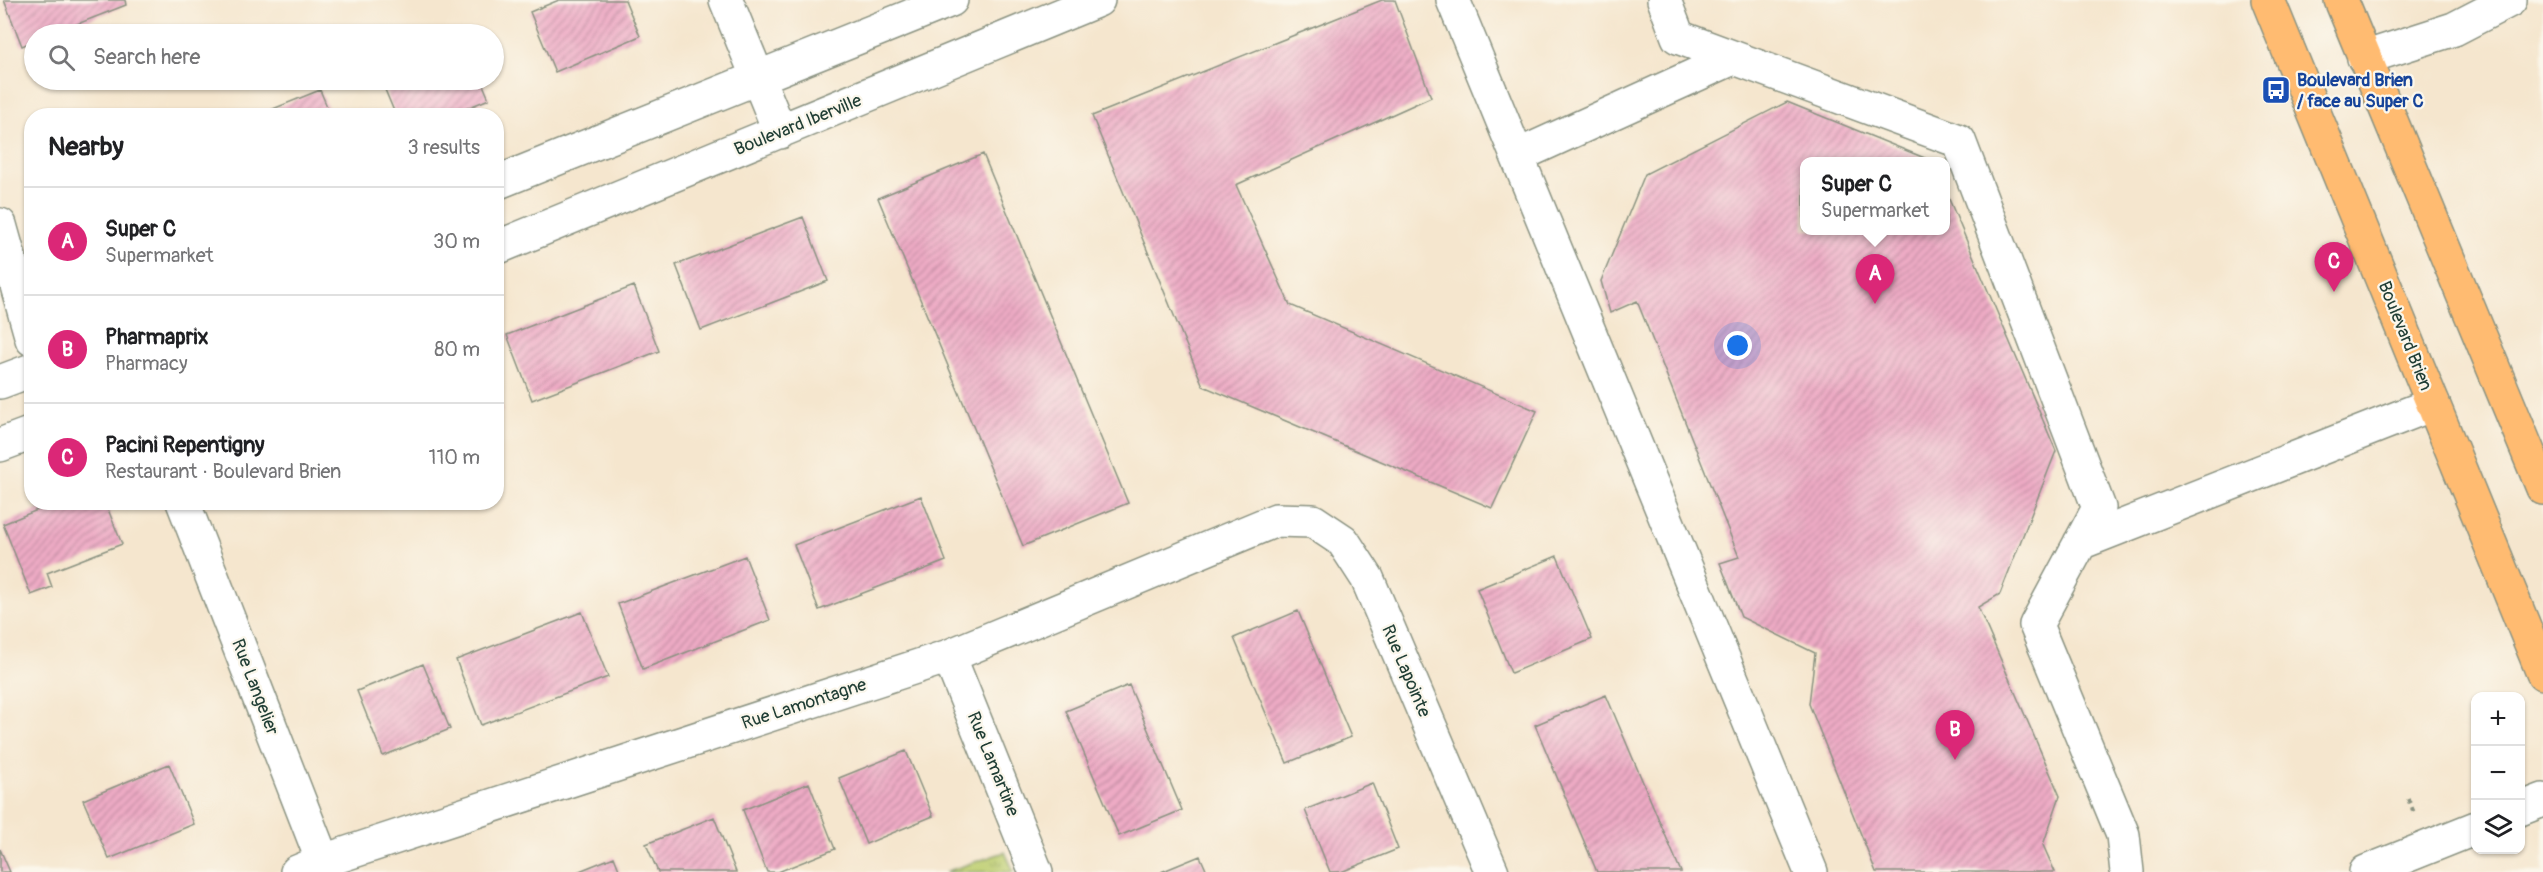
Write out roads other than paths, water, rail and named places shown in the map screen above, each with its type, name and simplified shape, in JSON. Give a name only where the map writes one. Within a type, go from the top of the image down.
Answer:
[{"type":"main road","name":"Boulevard Brien","points":[[2268,0],[2543,673]]},
{"type":"main road","points":[[2344,1],[2364,58],[2543,488]]},
{"type":"street","points":[[726,0],[780,132]]},
{"type":"street","points":[[504,180],[951,0]]},
{"type":"street","name":"Boulevard Iberville","points":[[504,245],[1098,0]]},
{"type":"street","points":[[1454,0],[1811,872]]},
{"type":"street","points":[[1664,0],[1678,37],[1959,141],[2099,508],[2036,625],[2123,835],[2127,872]]},
{"type":"street","points":[[2364,58],[2454,29],[2510,0]]},
{"type":"street","points":[[1517,156],[1733,58]]},
{"type":"street","points":[[0,225],[18,323]]},
{"type":"street","points":[[0,382],[24,373]]},
{"type":"street","points":[[2080,543],[2433,404]]},
{"type":"street","points":[[0,445],[24,436]]},
{"type":"street","name":"Rue Langelier","points":[[186,510],[316,868]]},
{"type":"street","name":"Rue Lamontagne","points":[[316,868],[949,657],[1276,520]]},
{"type":"street","name":"Rue Lapointe","points":[[1276,520],[1313,521],[1343,541],[1367,578],[1492,872]]},
{"type":"street","name":"Rue Lamartine","points":[[949,657],[1036,872]]},
{"type":"street","points":[[2525,808],[2543,800]]},
{"type":"street","points":[[2366,872],[2471,830]]},
{"type":"place","name":"Boulevard Brien / face au Super C","points":[[2276,90]]},
{"type":"place","name":"Pacini Repentigny","points":[[2334,292]]},
{"type":"place","name":"Super C","points":[[1875,304]]},
{"type":"place","name":"Pharmaprix","points":[[1955,760]]}]
